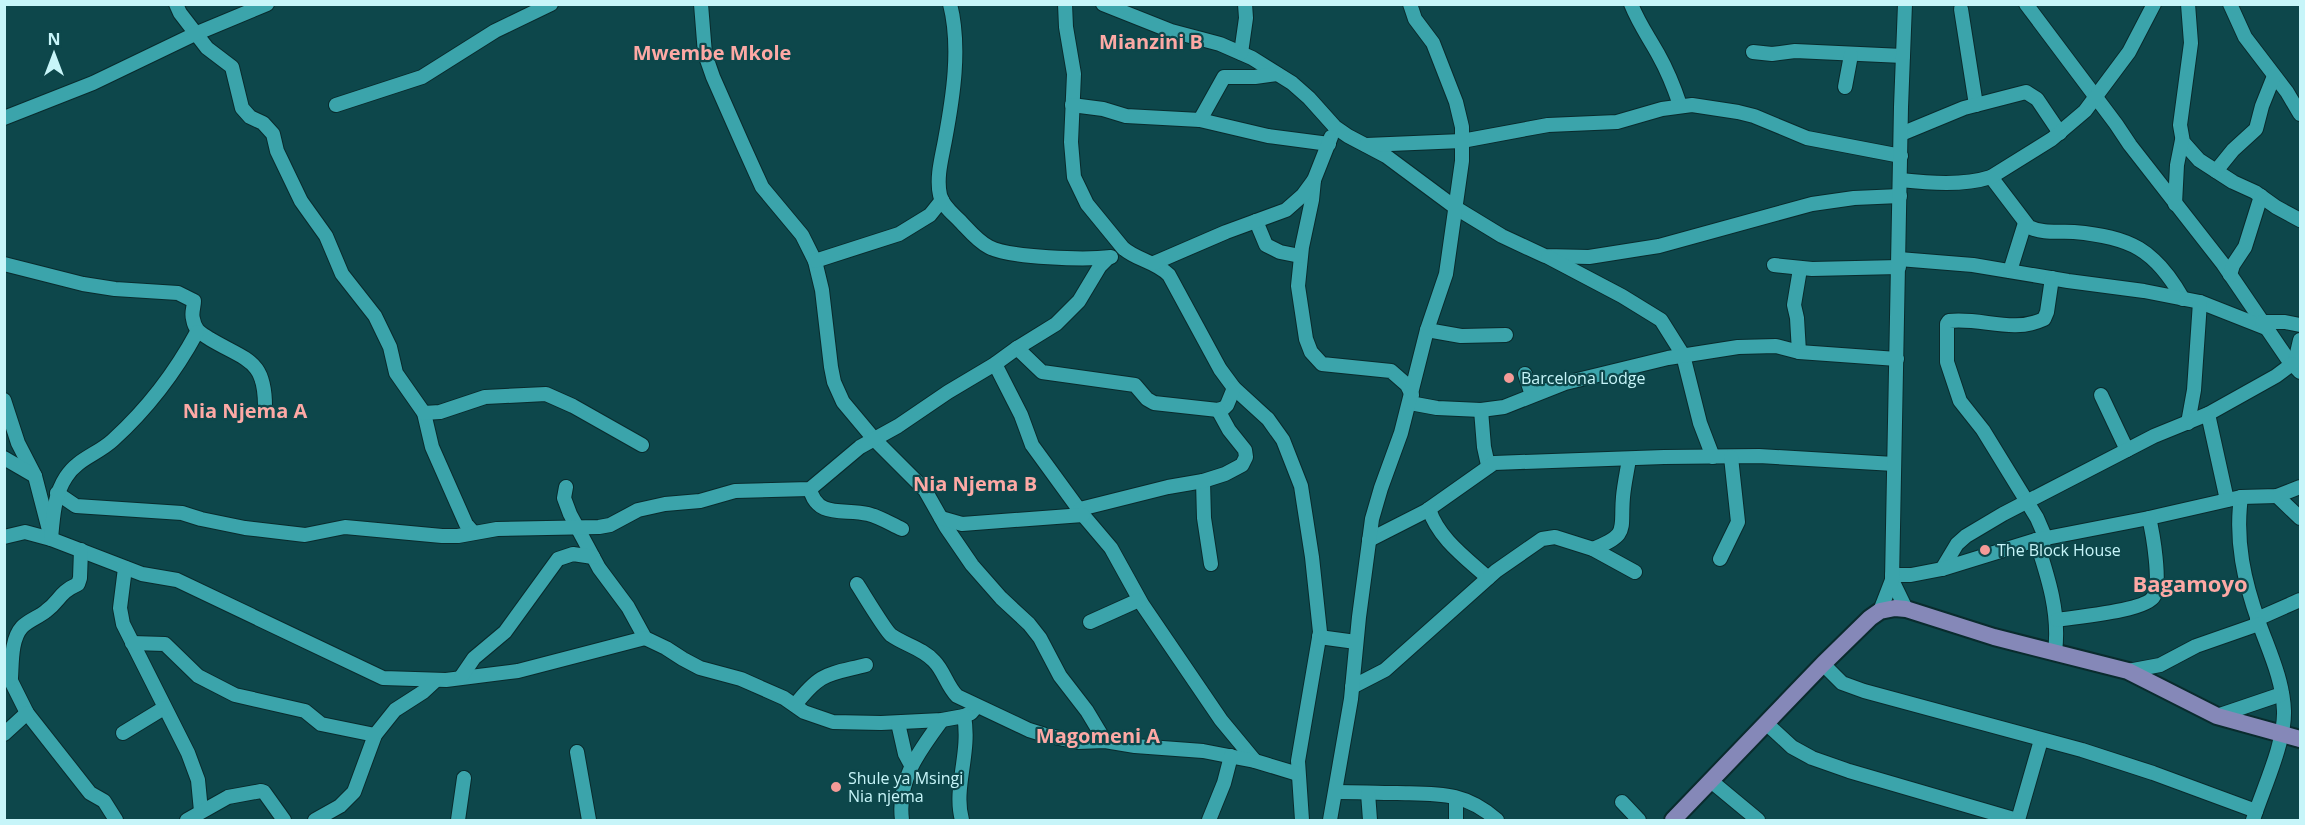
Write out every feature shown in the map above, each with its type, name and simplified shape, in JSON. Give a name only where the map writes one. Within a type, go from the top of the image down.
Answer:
[{"type":"main road","points":[[1673,820],[1823,664],[1880,611],[1895,608],[1906,609],[1994,637],[2128,671],[2217,716],[2301,739]]},
{"type":"street","points":[[176,4],[207,48],[232,67],[242,108],[250,117],[263,123],[273,134],[277,151],[301,201],[326,236],[342,274],[375,316],[390,347],[396,373],[424,413],[432,447],[442,465],[463,518],[472,532]]},
{"type":"street","points":[[4,118],[93,83],[195,34],[267,4]]},
{"type":"street","points":[[336,105],[422,78],[495,31],[551,4]]},
{"type":"street","points":[[701,4],[705,54],[712,77],[762,187],[802,235],[815,261],[822,290],[834,382],[843,402],[874,439],[925,490],[972,565],[1040,638],[1060,676],[1087,711],[1105,741]]},
{"type":"street","points":[[950,4],[955,70],[941,162],[939,184],[942,200],[968,230],[991,248],[1049,257],[1108,258],[1130,255],[1154,264],[1169,275],[1220,369],[1234,388],[1275,428],[1283,440],[1301,486],[1312,557],[1319,637],[1298,774],[1302,820],[1289,820]]},
{"type":"street","points":[[1065,4],[1065,27],[1074,74],[1072,168],[1076,184],[1093,212],[1130,255]]},
{"type":"street","points":[[1103,4],[1136,19],[1220,44],[1241,53],[1277,74],[1309,98],[1335,127],[1386,156],[1456,208],[1502,236],[1622,296],[1661,321],[1683,355],[1700,423],[1713,457]]},
{"type":"street","points":[[1241,53],[1246,18],[1245,4]]},
{"type":"street","points":[[1330,820],[1337,792],[1376,503],[1411,399],[1427,330],[1446,274],[1456,208],[1462,141],[1456,102],[1433,43],[1415,19],[1410,4]]},
{"type":"street","points":[[1631,4],[1640,27],[1652,43],[1669,75],[1680,105]]},
{"type":"street","points":[[1880,611],[1892,578],[1900,134],[1905,4]]},
{"type":"street","points":[[2026,4],[2130,145],[2221,261],[2264,325],[2296,367]]},
{"type":"street","points":[[1900,180],[1965,182],[1991,177],[2060,134],[2085,111],[2129,52],[2154,4]]},
{"type":"street","points":[[2175,204],[2177,165],[2182,140],[2180,125],[2191,43],[2188,4]]},
{"type":"street","points":[[2230,4],[2245,37],[2301,114]]},
{"type":"street","points":[[1961,9],[1976,105]]},
{"type":"street","points":[[1753,52],[1772,54],[1795,51],[1903,56]]},
{"type":"street","points":[[1845,87],[1851,55]]},
{"type":"street","points":[[1200,120],[1224,77],[1277,74]]},
{"type":"street","points":[[2216,171],[2233,150],[2256,129],[2274,76]]},
{"type":"street","points":[[1900,134],[1949,114],[2026,92],[2037,99],[2060,134]]},
{"type":"street","points":[[1072,105],[1103,109],[1126,116],[1200,120],[1268,136],[1329,144]]},
{"type":"street","points":[[1366,145],[1462,141],[1548,125],[1617,122],[1680,105],[1738,112],[1754,116],[1807,138],[1900,156]]},
{"type":"street","points":[[1154,264],[1226,232],[1286,210],[1303,195],[1314,180],[1335,127]]},
{"type":"street","points":[[2182,140],[2193,154],[2216,171],[2301,219]]},
{"type":"street","points":[[1991,177],[2025,223],[2037,231],[2075,232],[2112,237],[2140,248],[2149,254],[2175,285],[2183,299]]},
{"type":"street","points":[[1314,180],[1298,278],[1306,339],[1316,359],[1322,364],[1391,371],[1407,385],[1411,399]]},
{"type":"street","points":[[1545,256],[1589,257],[1659,246],[1812,204],[1854,198],[1900,196]]},
{"type":"street","points":[[2230,275],[2233,264],[2245,248],[2261,196]]},
{"type":"street","points":[[815,261],[899,234],[930,215],[942,200]]},
{"type":"street","points":[[1256,221],[1266,245],[1280,252],[1300,256]]},
{"type":"street","points":[[2010,271],[2025,223]]},
{"type":"street","points":[[2221,261],[2239,256]]},
{"type":"street","points":[[57,493],[76,506],[182,513],[245,528],[305,535],[345,527],[458,536],[472,532],[610,525],[638,510],[665,504],[700,501],[735,491],[810,489],[850,454],[995,364],[1067,315],[1079,301],[1100,266],[1108,258]]},
{"type":"street","points":[[1774,265],[1800,269],[1953,262],[2200,302],[2264,325],[2285,322],[2301,325]]},
{"type":"street","points":[[4,264],[83,284],[115,289],[178,293],[187,296],[194,301],[192,314],[197,332],[250,361],[261,376],[264,383],[265,410]]},
{"type":"street","points":[[1799,352],[1794,305],[1800,269]]},
{"type":"street","points":[[2052,278],[2047,312],[2041,320],[2024,326],[1999,326],[1977,321],[1949,321],[1947,324],[1947,362],[1960,401],[1983,430],[2027,501],[2041,539],[2057,620],[2055,652]]},
{"type":"street","points":[[2188,423],[2194,390],[2200,302]]},
{"type":"street","points":[[1427,330],[1461,336],[1506,335]]},
{"type":"street","points":[[51,539],[57,493],[68,473],[82,460],[112,441],[141,411],[197,332]]},
{"type":"street","points":[[2296,367],[2301,340]]},
{"type":"street","points":[[1411,399],[1437,408],[1481,410],[1504,407],[1565,383],[1683,355],[1738,347],[1772,346],[1799,352],[1897,359]]},
{"type":"street","points":[[1017,348],[1041,372],[1136,385],[1147,399],[1154,403],[1218,410],[1227,405],[1234,388]]},
{"type":"street","points":[[995,364],[1021,415],[1032,445],[1111,548],[1139,600],[1221,720],[1254,761]]},
{"type":"street","points":[[1942,569],[1957,544],[1966,536],[2027,501],[2154,436],[2208,414],[2296,367]]},
{"type":"street","points":[[1525,374],[1532,395]]},
{"type":"street","points":[[424,413],[440,412],[485,397],[546,394],[573,406],[642,445]]},
{"type":"street","points":[[2101,395],[2127,450]]},
{"type":"street","points":[[5,400],[18,443],[35,476],[51,539]]},
{"type":"street","points":[[941,518],[962,524],[1082,512],[1168,487],[1203,481],[1239,468],[1246,457],[1243,445],[1230,430],[1218,410]]},
{"type":"street","points":[[1481,410],[1488,465]]},
{"type":"street","points":[[1823,664],[1842,683],[1864,691],[2128,764],[2254,816],[2282,733],[2284,721],[2282,694],[2243,575],[2234,498],[2208,414]]},
{"type":"street","points":[[1370,540],[1429,508],[1494,462],[1781,456],[1894,464]]},
{"type":"street","points":[[1720,559],[1738,522],[1731,457]]},
{"type":"street","points":[[4,458],[35,476]]},
{"type":"street","points":[[1593,549],[1616,537],[1623,525],[1623,497],[1629,459]]},
{"type":"street","points":[[1203,481],[1204,518],[1211,564]]},
{"type":"street","points":[[566,487],[564,498],[593,557],[628,607],[645,638],[700,668],[741,679],[784,698],[804,712],[833,722],[898,723],[942,720],[964,716],[971,713],[977,705]]},
{"type":"street","points":[[1892,578],[1942,569],[2041,539],[2149,518],[2234,498],[2277,496],[2301,487]]},
{"type":"street","points":[[810,489],[814,501],[824,508],[878,516],[902,529]]},
{"type":"street","points":[[2277,496],[2301,518]]},
{"type":"street","points":[[1429,508],[1436,526],[1443,535],[1488,578]]},
{"type":"street","points":[[2057,620],[2131,608],[2152,599],[2155,595],[2156,579],[2153,531],[2149,518]]},
{"type":"street","points":[[4,537],[25,532],[51,539],[142,574],[177,580],[378,676],[436,680],[518,671],[645,638]]},
{"type":"street","points":[[1352,687],[1385,670],[1488,578],[1542,539],[1555,537],[1593,549],[1635,572]]},
{"type":"street","points":[[81,550],[78,584],[62,592],[47,611],[30,621],[19,632],[7,676],[27,713],[90,793],[104,801],[116,820]]},
{"type":"street","points":[[461,677],[474,658],[505,632],[558,560],[573,554],[593,557]]},
{"type":"street","points":[[125,568],[120,611],[123,624],[188,753],[198,780],[201,811]]},
{"type":"street","points":[[1892,578],[1906,609]]},
{"type":"street","points":[[857,584],[889,634],[925,652],[936,663],[951,690],[957,696],[1029,730],[1077,742],[1105,741],[1135,746],[1203,751],[1254,761],[1298,774]]},
{"type":"street","points":[[1090,622],[1139,600]]},
{"type":"street","points":[[2128,671],[2160,665],[2196,646],[2258,622],[2301,600]]},
{"type":"street","points":[[1319,637],[1356,642]]},
{"type":"street","points":[[132,643],[165,644],[198,676],[235,695],[305,711],[321,724],[375,735]]},
{"type":"street","points":[[795,705],[810,686],[822,677],[866,665]]},
{"type":"street","points":[[315,820],[340,806],[354,792],[375,735],[399,705],[423,692],[436,680]]},
{"type":"street","points":[[2217,716],[2282,694]]},
{"type":"street","points":[[123,733],[164,708]]},
{"type":"street","points":[[4,734],[27,713]]},
{"type":"street","points":[[962,820],[959,805],[960,786],[967,741],[964,716]]},
{"type":"street","points":[[902,820],[902,792],[911,765],[942,720]]},
{"type":"street","points":[[898,723],[905,754],[911,765]]},
{"type":"street","points":[[1766,723],[1792,747],[1812,758],[1970,814],[2017,820],[2041,740]]},
{"type":"street","points":[[577,752],[589,820],[583,820]]},
{"type":"street","points":[[1209,820],[1224,783],[1231,756]]},
{"type":"street","points":[[458,820],[464,778]]},
{"type":"street","points":[[1711,781],[1758,820]]},
{"type":"street","points":[[187,820],[228,797],[263,791],[284,820]]},
{"type":"street","points":[[1337,792],[1433,792],[1471,802],[1497,820]]},
{"type":"street","points":[[1368,793],[1370,820]]},
{"type":"street","points":[[1456,798],[1456,820]]},
{"type":"street","points":[[1622,802],[1639,820]]},
{"type":"place","name":"Barcelona Lodge","points":[[1509,378]]},
{"type":"place","name":"The Block House","points":[[1985,550]]},
{"type":"place","name":"Shule ya Msingi Nia njema","points":[[836,787]]},
{"type":"district","name":"Mianzini B","points":[[1151,42]]},
{"type":"district","name":"Mwembe Mkole","points":[[712,53]]},
{"type":"district","name":"Nia Njema A","points":[[245,411]]},
{"type":"district","name":"Nia Njema B","points":[[975,484]]},
{"type":"district","name":"Bagamoyo","points":[[2190,584]]},
{"type":"district","name":"Magomeni A","points":[[1098,736]]}]
